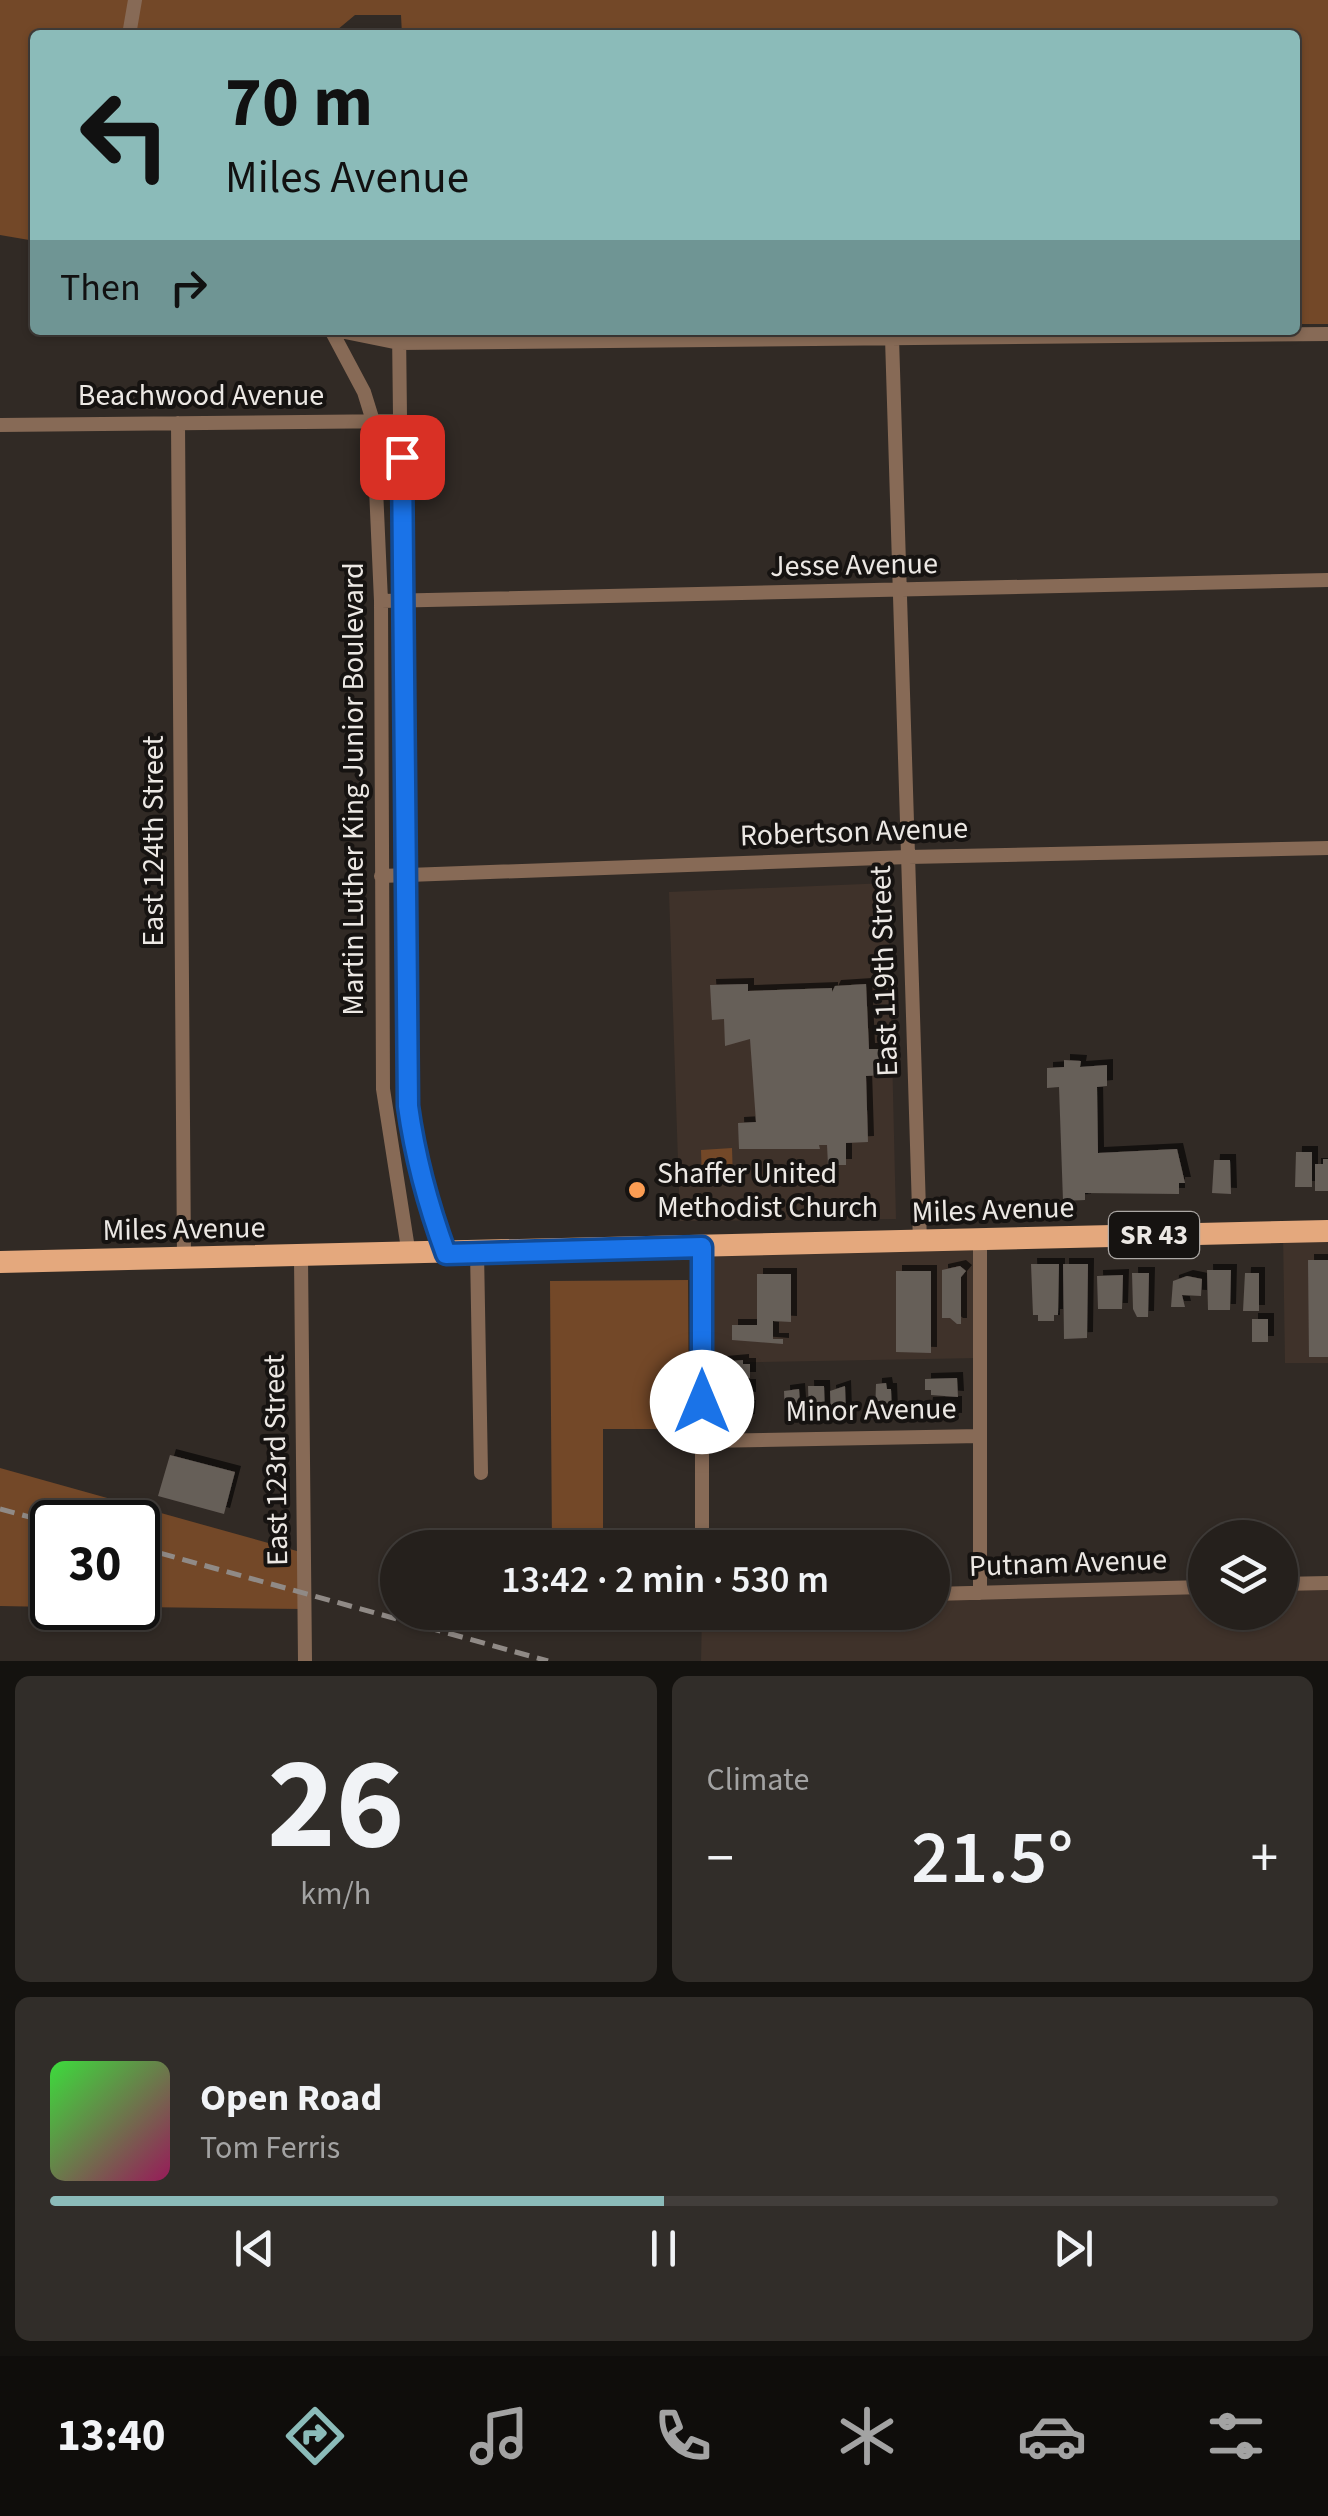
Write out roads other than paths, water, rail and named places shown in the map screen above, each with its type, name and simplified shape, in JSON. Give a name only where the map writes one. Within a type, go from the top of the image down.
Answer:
[{"type":"main road","name":"Miles Avenue","points":[[0,1262],[301,1258],[1328,1231]]},
{"type":"street","points":[[130,30],[135,0]]},
{"type":"street","points":[[1300,334],[1328,334]]},
{"type":"street","name":"Martin Luther King Junior Boulevard","points":[[336,335],[364,392],[372,421],[381,601],[385,1122],[409,1255]]},
{"type":"street","points":[[399,336],[1219,335]]},
{"type":"street","name":"Martin Luther King Junior Boulevard","points":[[399,336],[408,1106],[414,1153],[446,1254]]},
{"type":"street","name":"East 119th Street","points":[[892,338],[920,1242]]},
{"type":"street","name":"Beachwood Avenue","points":[[0,424],[402,421]]},
{"type":"street","name":"East 124th Street","points":[[178,423],[184,1259]]},
{"type":"street","name":"Jesse Avenue","points":[[381,601],[1328,580]]},
{"type":"street","name":"Robertson Avenue","points":[[381,876],[908,857],[1328,848]]},
{"type":"street","points":[[980,1240],[980,1593]]},
{"type":"street","points":[[702,1247],[702,1530]]},
{"type":"street","points":[[477,1252],[481,1473]]},
{"type":"street","name":"East 123rd Street","points":[[301,1258],[305,1661]]},
{"type":"street","name":"Minor Avenue","points":[[702,1441],[980,1436]]},
{"type":"street","points":[[1298,1584],[1328,1583]]},
{"type":"street","name":"Putnam Avenue","points":[[950,1594],[1188,1587]]},
{"type":"railway","points":[[0,1509],[30,1517]]},
{"type":"railway","points":[[160,1553],[548,1661]]},
{"type":"place","name":"Shaffer United Methodist Church","points":[[637,1190]]}]
